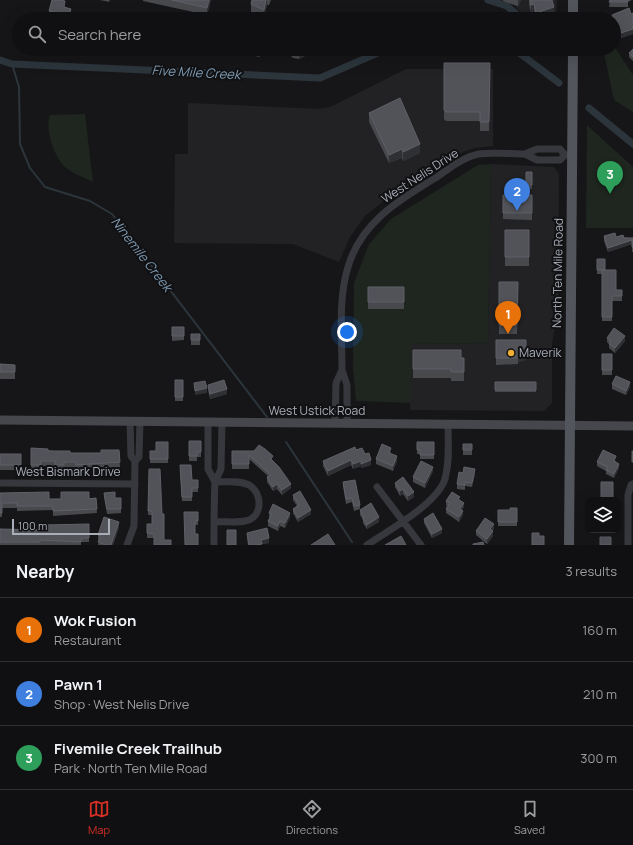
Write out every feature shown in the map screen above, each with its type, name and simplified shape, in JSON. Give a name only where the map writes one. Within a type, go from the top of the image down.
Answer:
[{"type":"main road","points":[[573,0],[573,12]]},
{"type":"main road","name":"North Ten Mile Road","points":[[569,545],[569,155],[573,56]]},
{"type":"main road","name":"West Ustick Road","points":[[0,420],[569,424],[633,426]]},
{"type":"street","name":"West Nelis Drive","points":[[342,370],[344,282],[351,258],[365,232],[392,205],[465,159],[479,154],[525,154],[537,149],[560,149],[569,155],[560,160],[537,160],[525,154]]},
{"type":"street","points":[[335,423],[336,382],[342,370]]},
{"type":"street","points":[[342,370],[347,385],[347,423]]},
{"type":"street","points":[[127,545],[134,526],[135,460],[131,456],[135,421]]},
{"type":"street","points":[[208,422],[208,469],[215,482]]},
{"type":"street","points":[[214,545],[215,482],[221,469],[222,422]]},
{"type":"street","points":[[367,545],[430,501],[439,491],[445,480],[448,467],[448,424]]},
{"type":"street","points":[[214,522],[246,521],[253,518],[258,512],[260,503],[258,495],[248,484],[215,482]]},
{"type":"street","name":"West Bismark Drive","points":[[0,483],[135,484]]},
{"type":"street","points":[[628,545],[628,495],[630,485],[633,484]]},
{"type":"street","points":[[377,487],[422,545]]},
{"type":"shaded area","points":[[501,0],[557,0],[556,12],[521,12],[514,5]]},
{"type":"shaded area","points":[[605,56],[621,56],[633,75],[633,112],[614,100]]},
{"type":"shaded area","points":[[406,69],[493,69],[493,146],[475,148],[463,152],[385,200],[365,216],[350,237],[339,262],[293,244],[174,243],[175,154],[188,154],[188,103],[319,109],[330,107]]},
{"type":"shaded area","points":[[85,114],[93,182],[73,173],[63,165],[56,155],[49,134],[50,115]]},
{"type":"shaded area","points":[[587,125],[633,167],[633,228],[586,228]]},
{"type":"shaded area","points":[[491,164],[554,167],[559,174],[558,307],[552,344],[552,403],[544,411],[410,410],[411,344],[488,343]]},
{"type":"shaded area","points":[[491,164],[488,343],[411,344],[411,403],[356,401],[353,367],[354,283],[369,244],[391,219],[478,165]]},
{"type":"building","points":[[52,0],[65,1],[64,7],[71,9],[70,12],[49,11]]},
{"type":"building","points":[[172,0],[209,0],[207,8]]},
{"type":"building","points":[[252,0],[266,0],[264,10],[251,4]]},
{"type":"building","points":[[530,0],[552,0],[554,7],[536,12],[534,4],[531,5]]},
{"type":"building","points":[[610,0],[628,0],[628,2],[609,2]]},
{"type":"building","points":[[629,8],[631,14],[633,13],[633,29],[621,33],[621,12],[619,12]]},
{"type":"building","points":[[633,49],[633,57],[629,53]]},
{"type":"building","points":[[444,63],[490,63],[489,122],[480,122],[480,112],[446,112],[444,110]]},
{"type":"building","points":[[400,98],[420,144],[403,152],[402,149],[389,155],[369,113]]},
{"type":"building","points":[[526,172],[532,172],[532,185],[526,185]]},
{"type":"building","points":[[503,195],[532,195],[532,213],[503,213]]},
{"type":"building","points":[[505,230],[529,230],[529,257],[505,257]]},
{"type":"building","points":[[615,233],[616,237],[623,235],[624,238],[633,238],[633,247],[632,240],[608,248],[604,236]]},
{"type":"building","points":[[597,259],[605,259],[605,270],[597,270]]},
{"type":"building","points":[[602,270],[616,270],[616,290],[622,290],[622,296],[612,296],[612,317],[602,317]]},
{"type":"building","points":[[499,282],[518,282],[517,325],[499,325]]},
{"type":"building","points":[[368,287],[404,287],[404,302],[368,302]]},
{"type":"building","points":[[172,327],[184,327],[184,336],[172,336]]},
{"type":"building","points":[[614,328],[625,336],[615,348],[609,344],[611,341],[607,338]]},
{"type":"building","points":[[191,334],[200,334],[200,340],[191,340]]},
{"type":"building","points":[[496,340],[526,340],[526,353],[518,356],[518,358],[496,358]]},
{"type":"building","points":[[413,350],[461,350],[461,358],[464,358],[464,372],[451,372],[451,369],[413,369]]},
{"type":"building","points":[[602,354],[612,354],[612,370],[602,370]]},
{"type":"building","points":[[0,364],[15,365],[15,372],[0,372]]},
{"type":"building","points":[[616,376],[630,382],[626,391],[612,384]]},
{"type":"building","points":[[175,380],[183,380],[183,397],[175,397]]},
{"type":"building","points":[[224,380],[227,389],[210,394],[208,385]]},
{"type":"building","points":[[205,381],[207,388],[195,391],[194,383]]},
{"type":"building","name":"Maverik","points":[[495,382],[536,382],[536,390],[495,390]]},
{"type":"building","points":[[189,441],[201,441],[201,452],[197,452],[197,456],[189,456]]},
{"type":"building","points":[[156,442],[168,442],[168,459],[150,459],[150,451],[156,451]]},
{"type":"building","points":[[417,442],[434,442],[434,455],[420,455],[420,450],[417,450]]},
{"type":"building","points":[[382,444],[391,448],[389,453],[397,456],[393,466],[376,459]]},
{"type":"building","points":[[463,444],[472,444],[472,450],[463,450]]},
{"type":"building","points":[[259,445],[273,456],[271,459],[279,467],[291,484],[282,490],[277,484],[273,487],[267,477],[271,475],[249,455],[249,464],[232,464],[232,451],[254,451]]},
{"type":"building","points":[[355,447],[356,450],[362,448],[365,454],[369,453],[371,460],[361,464],[361,461],[353,464],[351,460],[328,471],[323,461]]},
{"type":"building","points":[[31,448],[48,449],[48,451],[70,451],[70,453],[101,453],[101,450],[119,450],[120,462],[76,465],[76,462],[64,462],[64,465],[55,465],[55,461],[41,461],[41,465],[31,465]]},
{"type":"building","points":[[603,450],[616,456],[614,461],[619,464],[614,474],[606,470],[608,467],[597,462]]},
{"type":"building","points":[[633,451],[633,462],[632,462]]},
{"type":"building","points":[[0,454],[21,454],[21,465],[0,465]]},
{"type":"building","points":[[421,461],[433,467],[425,483],[413,477]]},
{"type":"building","points":[[180,465],[191,465],[192,480],[198,480],[198,488],[192,488],[192,497],[182,497]]},
{"type":"building","points":[[464,467],[475,469],[472,483],[465,482],[465,485],[457,484],[459,472],[463,473]]},
{"type":"building","points":[[149,469],[160,469],[162,514],[164,514],[164,540],[171,540],[171,545],[154,545],[154,534],[147,533],[147,524],[152,524],[152,511],[148,511]]},
{"type":"building","points":[[403,477],[414,492],[408,496],[403,489],[400,491],[395,483]]},
{"type":"building","points":[[355,480],[360,505],[354,506],[352,498],[346,499],[343,482]]},
{"type":"building","points":[[601,482],[613,482],[613,497],[601,497]]},
{"type":"building","points":[[300,491],[311,510],[298,518],[293,509],[299,505],[293,495]]},
{"type":"building","points":[[49,492],[49,499],[61,499],[61,492],[89,492],[89,499],[96,498],[97,509],[53,511],[53,506],[17,506],[17,503],[2,503],[2,513],[0,513],[0,493]]},
{"type":"building","points":[[115,492],[115,498],[121,498],[121,509],[107,509],[104,493]]},
{"type":"building","points":[[452,492],[460,497],[458,499],[464,503],[460,509],[463,511],[459,517],[446,509],[450,503],[446,501]]},
{"type":"building","points":[[371,503],[379,517],[367,525],[360,510]]},
{"type":"building","points":[[273,504],[290,513],[285,523],[280,521],[278,526],[268,521],[272,514],[269,513]]},
{"type":"building","points":[[510,508],[517,508],[517,522],[498,522],[498,510],[510,510]]},
{"type":"building","points":[[184,512],[198,512],[198,521],[195,521],[195,534],[198,534],[198,545],[185,545]]},
{"type":"building","points":[[433,513],[442,529],[432,534],[424,519]]},
{"type":"building","points":[[104,517],[119,522],[111,545],[98,542],[101,536],[98,535]]},
{"type":"building","points":[[485,518],[494,524],[490,529],[493,531],[487,539],[476,531]]},
{"type":"building","points":[[89,524],[89,538],[81,538],[81,542],[40,540],[40,542],[0,542],[0,529],[44,530],[44,525]]},
{"type":"building","points":[[267,528],[269,538],[261,540],[262,544],[249,545],[247,533]]},
{"type":"building","points":[[227,530],[236,530],[236,545],[227,545]]},
{"type":"building","points":[[532,533],[539,533],[539,536],[544,536],[544,545],[532,545]]},
{"type":"building","points":[[328,534],[335,545],[311,545]]},
{"type":"building","points":[[401,536],[406,545],[385,545]]},
{"type":"building","points":[[600,537],[611,537],[611,545],[600,545]]},
{"type":"building","points":[[483,542],[484,545],[473,545],[473,544]]},
{"type":"waterway","points":[[488,0],[507,6],[514,12]]},
{"type":"waterway","name":"Five Mile Creek","points":[[0,60],[12,64],[320,78],[371,56]]},
{"type":"waterway","name":"Five Mile Creek","points":[[523,56],[559,83]]},
{"type":"waterway","name":"Ninemile Creek","points":[[12,64],[19,87],[20,144],[30,168],[45,187],[90,201],[112,214],[267,417]]},
{"type":"waterway","points":[[589,108],[633,144]]},
{"type":"waterway","name":"Ninemile Creek","points":[[286,442],[352,542]]},
{"type":"place","name":"Fivemile Creek Trailhub","points":[[610,194]]},
{"type":"place","name":"Pawn 1","points":[[517,211]]},
{"type":"place","name":"Wok Fusion","points":[[508,334]]},
{"type":"place","name":"Maverik","points":[[511,353]]}]
